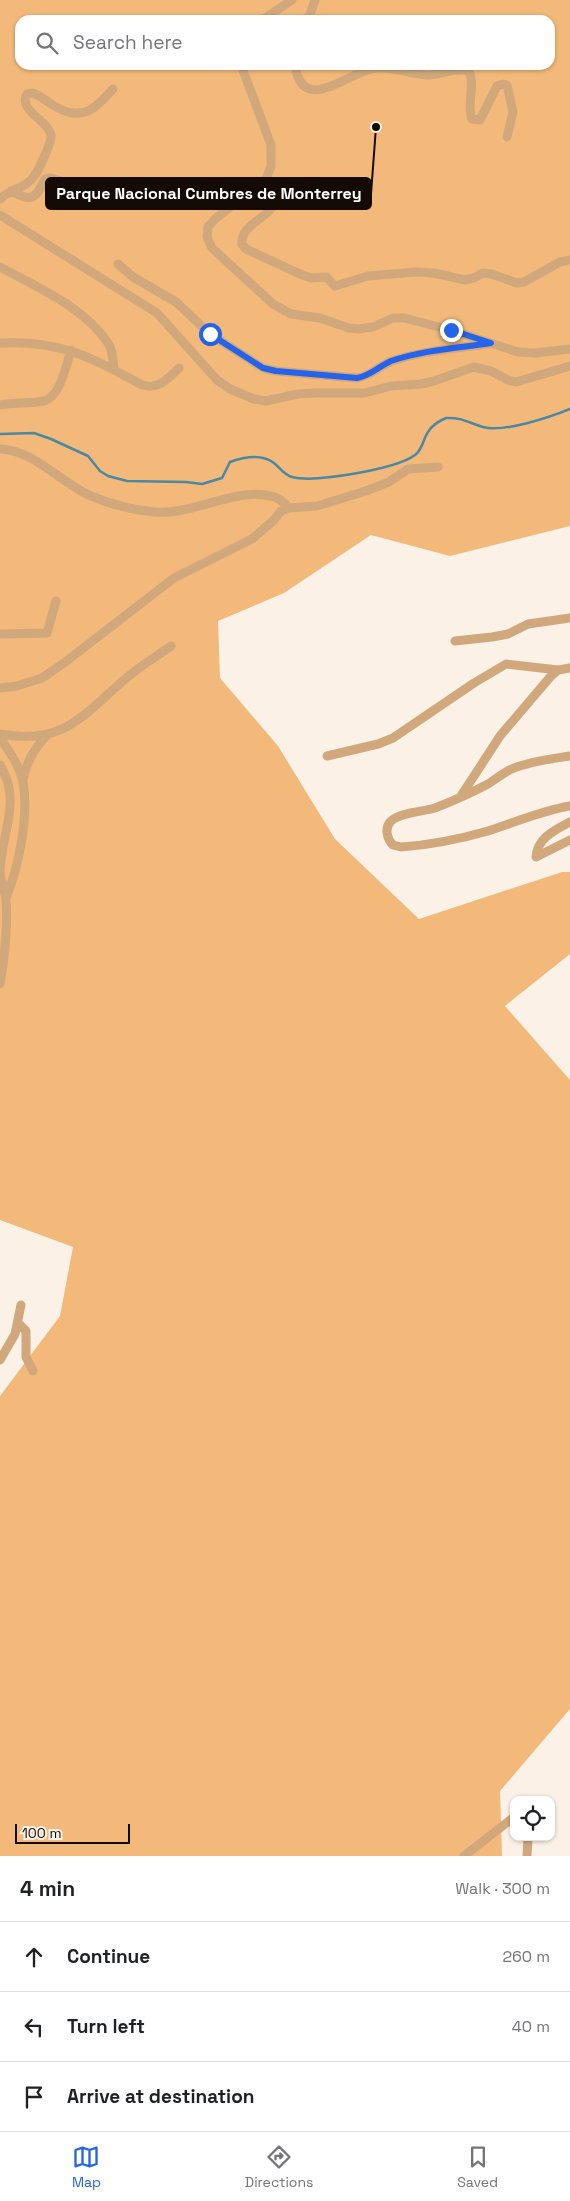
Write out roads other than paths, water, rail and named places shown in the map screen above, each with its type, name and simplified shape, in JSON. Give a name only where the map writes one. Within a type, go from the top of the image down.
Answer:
[{"type":"street","points":[[270,15],[292,0]]},
{"type":"street","points":[[310,15],[315,0]]},
{"type":"street","points":[[243,70],[271,145],[272,157],[266,178],[215,219],[208,228],[207,237],[212,248],[273,304],[291,314],[320,318],[349,328],[373,327],[383,321],[404,318],[518,352],[535,354],[570,349]]},
{"type":"street","points":[[296,70],[297,78],[313,90],[327,89],[367,70]]},
{"type":"street","points":[[393,70],[427,75],[456,70]]},
{"type":"street","points":[[466,70],[469,71],[471,76],[470,113],[472,118],[476,120],[480,120],[484,116],[497,86],[507,85],[513,112],[508,137]]},
{"type":"street","points":[[0,199],[29,182],[36,174],[51,140],[48,127],[25,104],[27,94],[34,93],[59,109],[83,114],[93,110],[113,89]]},
{"type":"street","points":[[12,191],[25,198],[32,198],[38,194],[45,180],[50,178],[103,192]]},
{"type":"street","points":[[266,178],[275,193],[274,202],[265,216],[246,230],[242,236],[242,244],[246,249],[300,274],[311,278],[326,277],[335,286],[368,276],[416,272],[434,273],[465,280],[483,274],[491,274],[517,283],[524,282],[560,262],[570,260]]},
{"type":"street","points":[[0,215],[157,313],[217,380],[230,389],[254,399],[266,400],[317,393],[365,393],[391,386],[434,381],[474,367],[486,369],[516,382],[570,366]]},
{"type":"street","points":[[118,264],[133,277],[176,302],[210,334],[263,368],[276,371],[357,378],[367,377],[390,362],[425,353],[491,343]]},
{"type":"street","points":[[0,267],[62,301],[88,320],[109,344],[113,354],[114,370]]},
{"type":"street","points":[[0,343],[42,344],[71,350],[151,388],[160,385],[179,368]]},
{"type":"street","points":[[0,405],[43,401],[51,397],[57,389],[71,350]]},
{"type":"street","points":[[0,449],[23,455],[91,496],[140,510],[155,512],[188,511],[234,497],[253,495],[276,497],[289,508]]},
{"type":"street","points":[[0,688],[17,686],[42,678],[64,664],[174,578],[252,539],[274,520],[281,511],[289,508],[317,506],[358,494],[389,482],[408,469],[438,467]]},
{"type":"street","points":[[0,634],[47,633],[56,601]]},
{"type":"street","points":[[455,641],[508,634],[528,624],[570,618]]},
{"type":"street","points":[[0,736],[47,735],[69,726],[130,674],[170,646]]},
{"type":"street","points":[[327,756],[378,744],[393,738],[474,683],[506,664],[558,670],[570,668]]},
{"type":"street","points":[[460,798],[500,736],[558,670]]},
{"type":"street","points":[[6,898],[15,876],[24,818],[23,780],[26,764],[47,735]]},
{"type":"street","points":[[0,736],[12,754],[23,780]]},
{"type":"street","points":[[570,756],[534,761],[512,769],[460,798],[433,808],[400,816],[392,820],[387,826],[389,841],[393,845],[400,847],[450,840],[489,830],[528,816],[570,806]]},
{"type":"street","points":[[0,765],[5,773],[10,793],[9,816],[2,849],[0,873],[6,898],[5,954],[0,984]]},
{"type":"street","points":[[9,816],[24,818]]},
{"type":"street","points":[[570,822],[552,832],[538,844],[536,857],[570,840]]},
{"type":"street","points":[[2,849],[18,852]]},
{"type":"street","points":[[0,1360],[14,1334],[21,1305]]},
{"type":"street","points":[[18,1323],[26,1331],[26,1357],[33,1371]]},
{"type":"street","points":[[464,1856],[510,1820]]},
{"type":"street","points":[[527,1856],[528,1841]]},
{"type":"waterway","points":[[0,434],[34,433],[51,439],[88,456],[100,471],[108,476],[127,481],[202,484],[222,478],[230,462],[253,457],[269,460],[284,473],[292,477],[318,478],[374,470],[415,455],[420,450],[430,430],[446,418],[461,419],[483,427],[502,428],[539,420],[570,409]]},
{"type":"place","name":"Parque Nacional Cumbres de Monterrey","points":[[376,127]]}]
